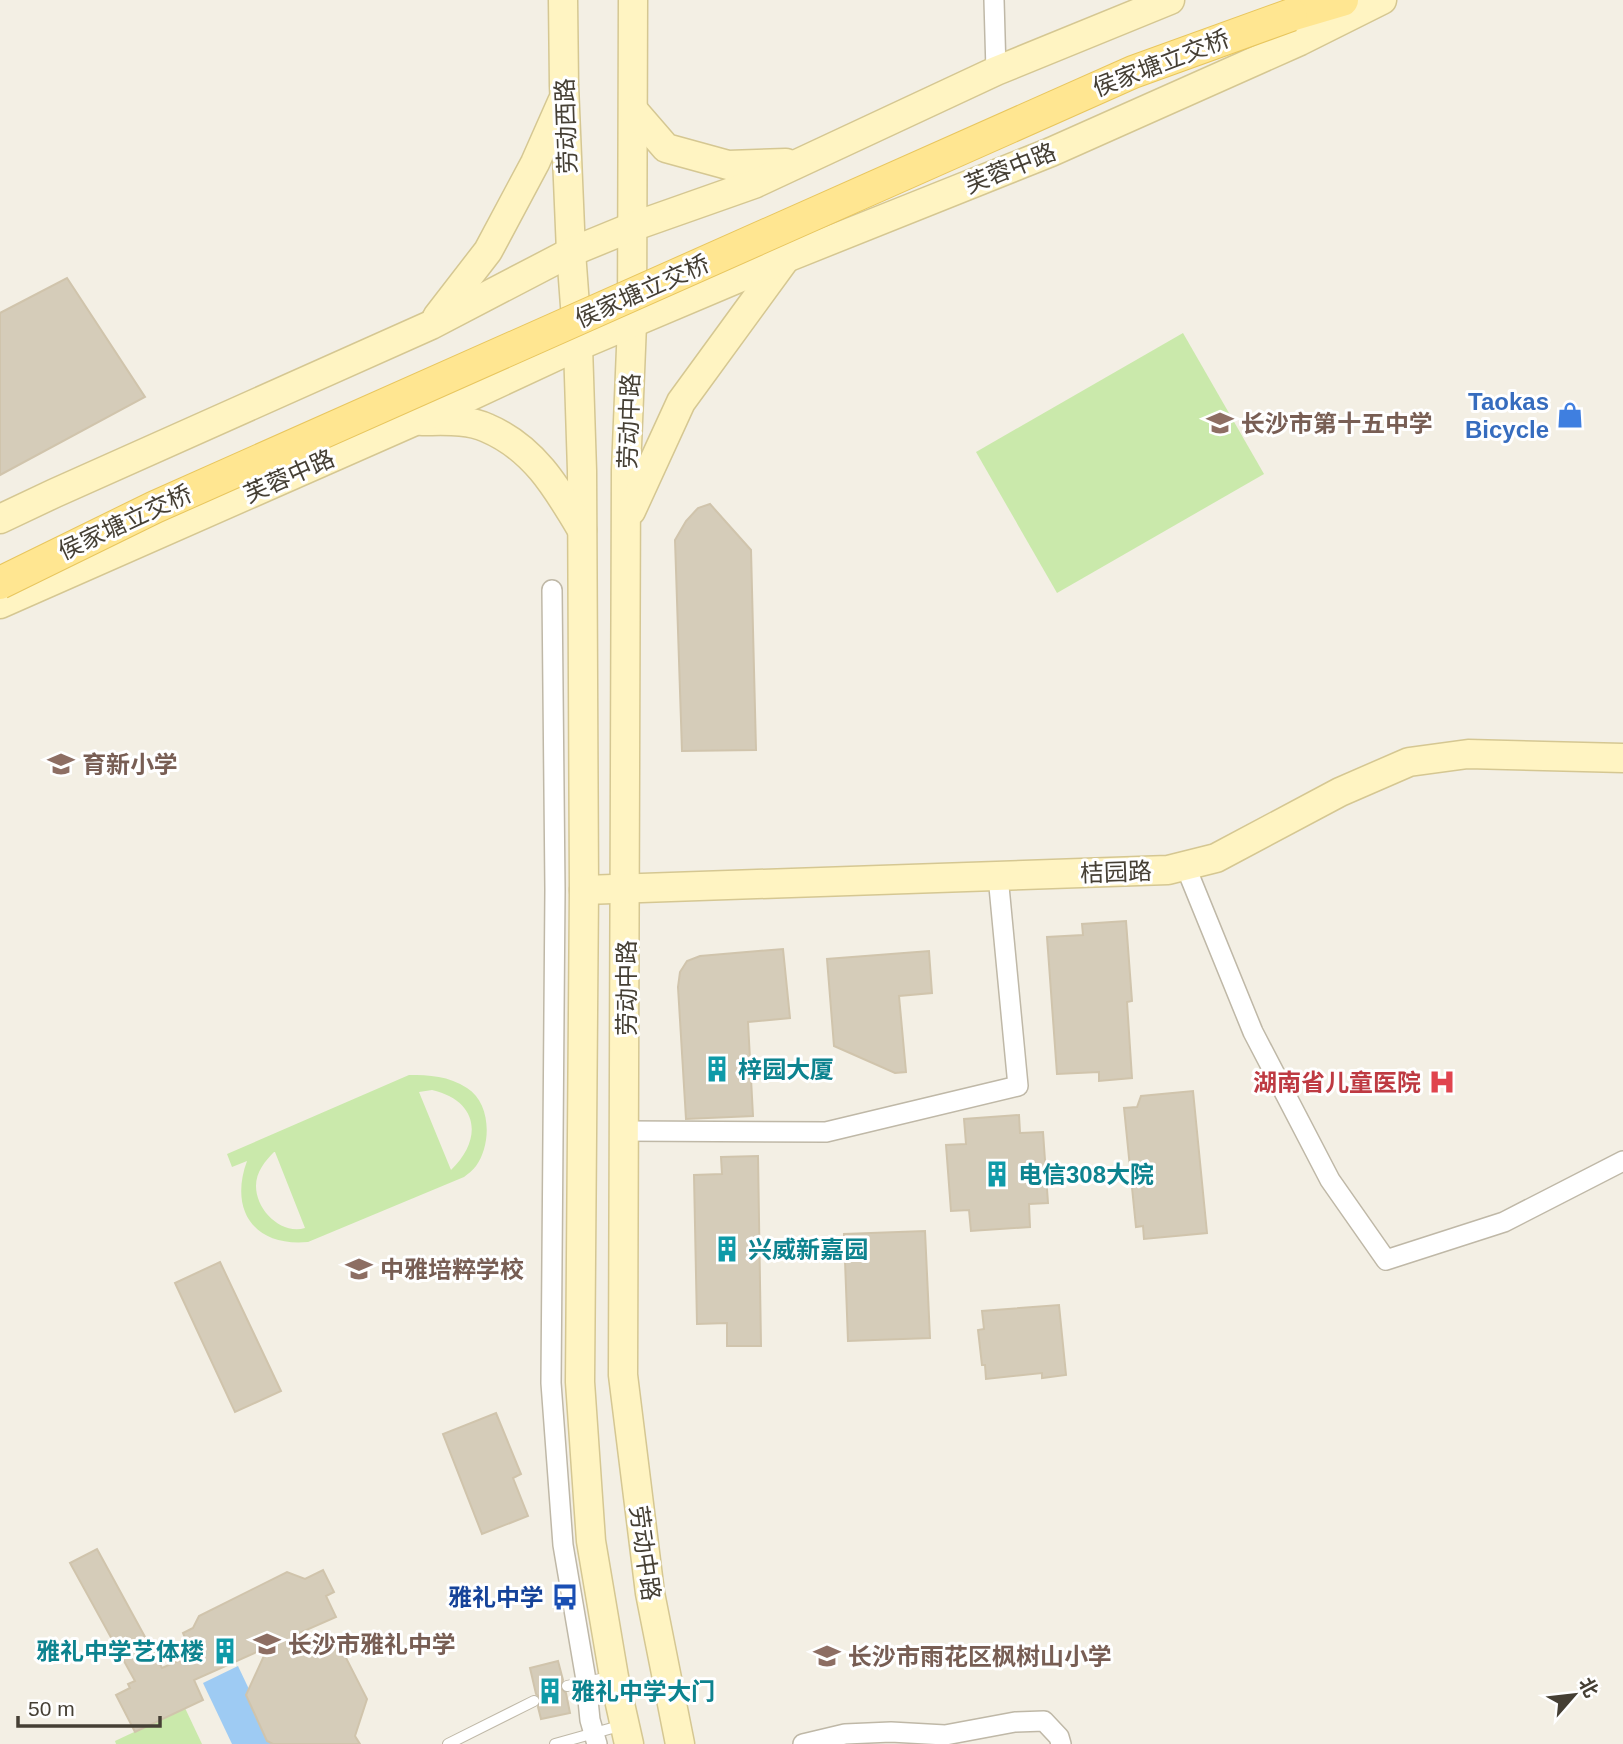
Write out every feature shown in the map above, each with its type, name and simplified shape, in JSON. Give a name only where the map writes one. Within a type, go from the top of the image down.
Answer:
[{"type":"main road","name":"劳动西路","points":[[563,0],[571,252]]},
{"type":"main road","points":[[632,227],[633,0]]},
{"type":"main road","points":[[0,519],[431,325],[571,252],[632,227],[754,184],[796,162],[996,71],[1170,0]]},
{"type":"main road","points":[[1281,8],[1342,0]]},
{"type":"main road","name":"芙蓉中路","points":[[0,604],[416,421],[578,346],[786,258],[1051,152],[1300,41],[1382,0]]},
{"type":"main road","name":"侯家塘立交桥","points":[[0,560],[159,482],[1070,76],[1170,35],[1281,8]]},
{"type":"main road","name":"侯家塘立交桥","points":[[0,583],[155,507],[1281,8]]},
{"type":"main road","points":[[431,325],[488,251],[535,163],[565,97]]},
{"type":"main road","points":[[634,111],[666,148],[727,165],[796,162]]},
{"type":"main road","name":"劳动中路","points":[[632,227],[626,521],[623,1375],[650,1593],[680,1744]]},
{"type":"main road","name":"劳动中路","points":[[571,252],[578,346],[582,530],[584,890],[580,1382],[592,1541],[626,1734]]},
{"type":"main road","points":[[626,521],[681,402],[786,258]]},
{"type":"main road","points":[[416,421],[455,421],[486,427],[525,449],[554,482],[582,530]]},
{"type":"main road","name":"桔园路","points":[[584,890],[1168,870],[1216,858],[1340,792],[1409,762],[1468,754],[1623,758]]},
{"type":"street","points":[[994,0],[996,71]]},
{"type":"street","points":[[552,590],[555,890],[551,1383],[577,1684],[595,1738]]},
{"type":"street","points":[[1185,865],[1253,1032],[1330,1180],[1385,1260],[1504,1222],[1623,1161]]},
{"type":"street","points":[[625,1131],[826,1132],[1018,1086],[998,876]]},
{"type":"street","points":[[803,1744],[845,1734],[891,1732],[945,1735],[1015,1722],[1044,1721],[1059,1737],[1061,1744]]},
{"type":"lane","points":[[577,1684],[614,1677]]},
{"type":"lane","points":[[448,1744],[534,1700]]},
{"type":"lane","points":[[555,1744],[626,1734]]},
{"type":"green space","points":[[1183,333],[1264,474],[1057,593],[976,452]]},
{"type":"green space","points":[[409,1075],[431,1076],[460,1084],[475,1095],[485,1113],[485,1147],[475,1167],[464,1177],[308,1242],[289,1242],[273,1238],[250,1222],[241,1195],[247,1161],[232,1167],[227,1154]],"holes":[[[432,1090],[448,1095],[459,1103],[471,1122],[468,1146],[451,1170],[419,1092]],[[275,1152],[305,1228],[287,1228],[279,1224],[260,1204],[256,1186],[259,1171]]]},
{"type":"green space","points":[[185,1708],[202,1744],[116,1744],[115,1741]]},
{"type":"water","points":[[238,1666],[275,1744],[232,1744],[203,1683]]},
{"type":"building","points":[[67,278],[145,397],[0,475],[0,313]]},
{"type":"building","points":[[710,504],[751,550],[756,750],[682,751],[675,540],[686,521],[698,508]]},
{"type":"building","points":[[1126,921],[1132,1001],[1127,1002],[1132,1078],[1099,1081],[1099,1072],[1057,1074],[1047,937],[1083,935],[1082,924]]},
{"type":"building","name":"梓园大厦","points":[[783,949],[790,1018],[748,1022],[753,1116],[686,1119],[678,987],[680,972],[687,961],[700,956]]},
{"type":"building","points":[[929,951],[932,993],[899,996],[906,1072],[895,1073],[834,1046],[827,959]]},
{"type":"building","points":[[1193,1091],[1207,1233],[1144,1239],[1143,1226],[1136,1227],[1124,1108],[1137,1107],[1141,1096]]},
{"type":"building","name":"电信308大院","points":[[1019,1115],[1020,1133],[1043,1132],[1048,1203],[1029,1204],[1030,1227],[971,1231],[969,1210],[951,1211],[946,1145],[966,1144],[964,1119]]},
{"type":"building","name":"兴威新嘉园","points":[[758,1156],[761,1346],[727,1346],[727,1323],[697,1324],[694,1175],[722,1174],[721,1157]]},
{"type":"building","name":"兴威新嘉园","points":[[925,1231],[930,1338],[848,1341],[844,1234]]},
{"type":"building","points":[[220,1262],[281,1391],[235,1412],[175,1283]]},
{"type":"building","points":[[1059,1305],[1066,1375],[1042,1378],[1042,1373],[986,1379],[978,1330],[984,1329],[982,1311]]},
{"type":"building","points":[[496,1413],[521,1474],[513,1478],[528,1516],[482,1534],[443,1434]]},
{"type":"building","points":[[97,1549],[162,1668],[192,1655],[183,1633],[193,1628],[199,1616],[287,1572],[305,1579],[323,1570],[334,1592],[326,1596],[336,1617],[297,1634],[341,1648],[367,1699],[355,1736],[360,1744],[273,1744],[267,1741],[246,1695],[268,1647],[194,1680],[203,1700],[135,1732],[116,1695],[130,1688],[128,1684],[135,1681],[70,1563]]},
{"type":"building","name":"雅礼中学大门","points":[[558,1661],[563,1680],[560,1688],[566,1693],[570,1713],[541,1719],[538,1707],[541,1698],[536,1694],[530,1668]]},
{"type":"place","name":"Taokas Bicycle","points":[[1570,415]]},
{"type":"place","name":"长沙市第十五中学","points":[[1220,423]]},
{"type":"place","name":"育新小学","points":[[61,764]]},
{"type":"place","name":"梓园大厦","points":[[717,1069]]},
{"type":"place","name":"湖南省儿童医院","points":[[1442,1082]]},
{"type":"place","name":"电信308大院","points":[[997,1174]]},
{"type":"place","name":"兴威新嘉园","points":[[727,1249]]},
{"type":"place","name":"中雅培粹学校","points":[[359,1269]]},
{"type":"place","name":"雅礼中学","points":[[565,1597]]},
{"type":"place","name":"长沙市雅礼中学","points":[[267,1644]]},
{"type":"place","name":"雅礼中学艺体楼","points":[[225,1651]]},
{"type":"place","name":"长沙市雨花区枫树山小学","points":[[827,1656]]},
{"type":"place","name":"雅礼中学大门","points":[[550,1691]]}]
